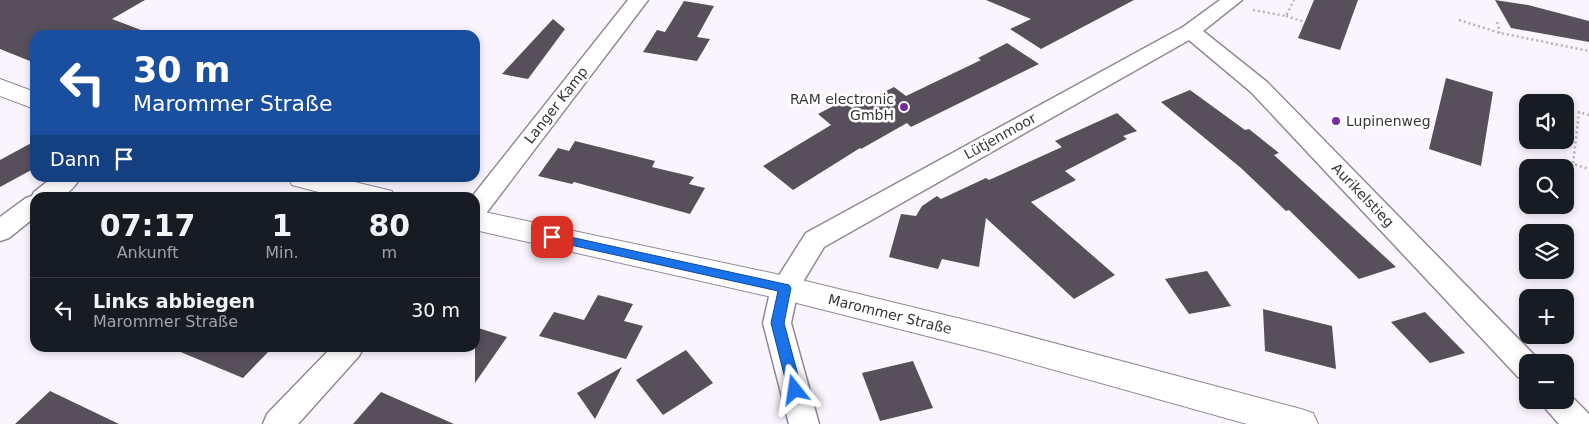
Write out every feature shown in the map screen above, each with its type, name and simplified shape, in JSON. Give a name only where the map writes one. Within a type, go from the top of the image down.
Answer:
[{"type":"street","name":"Langer Kamp","points":[[480,204],[638,0]]},
{"type":"street","name":"Lütjenmoor","points":[[804,424],[777,323],[785,288],[815,240],[1190,31],[1225,2]]},
{"type":"street","name":"Aurikelstieg","points":[[1190,31],[1259,87],[1519,359]]},
{"type":"street","points":[[0,87],[30,99]]},
{"type":"street","points":[[50,192],[63,182]]},
{"type":"street","points":[[317,182],[358,192]]},
{"type":"street","points":[[0,231],[30,208]]},
{"type":"street","name":"Marommer Straße","points":[[480,221],[785,288],[994,340],[1233,415],[1301,424]]},
{"type":"street","points":[[278,424],[345,352]]},
{"type":"street","points":[[1564,409],[1578,424]]},
{"type":"path","points":[[1286,16],[1294,0]]},
{"type":"path","points":[[1225,2],[1305,22]]},
{"type":"path","points":[[1459,20],[1500,33],[1589,51]]},
{"type":"path","points":[[1497,22],[1500,33]]},
{"type":"path","points":[[1589,115],[1580,112],[1572,164],[1589,169]]},
{"type":"building","points":[[0,0],[145,0],[112,19],[141,30],[30,30],[30,61],[0,49]]},
{"type":"building","points":[[986,0],[1134,0],[1041,49],[1010,29],[1031,19]]},
{"type":"building","points":[[1314,0],[1358,0],[1340,50],[1298,38]]},
{"type":"building","points":[[1495,0],[1528,5],[1589,21],[1589,42],[1511,28]]},
{"type":"building","points":[[684,1],[714,6],[697,37],[710,39],[697,61],[643,52],[657,30],[665,32]]},
{"type":"building","points":[[553,19],[565,29],[528,79],[502,74]]},
{"type":"building","points":[[1007,43],[1039,64],[911,127],[907,123],[860,148],[793,190],[763,166],[831,125],[818,114],[843,101],[852,108],[894,87],[906,96],[981,60],[978,58]]},
{"type":"building","points":[[1446,78],[1493,92],[1481,166],[1429,149]]},
{"type":"building","points":[[1190,90],[1245,130],[1249,129],[1279,153],[1274,155],[1396,267],[1359,279],[1289,210],[1286,211],[1241,168],[1161,102]]},
{"type":"building","points":[[1117,113],[1137,131],[1123,136],[1127,139],[1065,171],[1076,180],[1031,202],[1115,275],[1074,299],[986,218],[979,267],[942,259],[938,269],[889,257],[901,214],[916,216],[922,206],[937,196],[941,199],[986,178],[989,180],[1062,147],[1055,141]]},
{"type":"building","points":[[575,141],[655,161],[652,167],[694,177],[689,184],[705,188],[690,214],[574,182],[572,184],[538,176],[558,148],[569,151]]},
{"type":"building","points":[[30,144],[30,171],[0,187],[0,160]]},
{"type":"building","points":[[1207,271],[1231,306],[1189,314],[1165,279]]},
{"type":"building","points":[[598,295],[633,304],[624,321],[643,326],[626,359],[539,336],[554,312],[584,320]]},
{"type":"building","points":[[1263,309],[1332,326],[1336,369],[1265,351]]},
{"type":"building","points":[[1425,312],[1465,353],[1430,363],[1391,322]]},
{"type":"building","points":[[480,329],[507,337],[475,383],[475,352],[480,352]]},
{"type":"building","points":[[686,350],[713,383],[663,415],[636,380]]},
{"type":"building","points":[[181,352],[268,352],[243,378]]},
{"type":"building","points":[[913,361],[933,408],[880,421],[862,373]]},
{"type":"building","points":[[622,367],[595,419],[577,393]]},
{"type":"building","points":[[50,391],[119,424],[15,424]]},
{"type":"building","points":[[381,392],[454,424],[353,424]]},
{"type":"place","name":"RAM electronic GmbH","points":[[904,107]]},
{"type":"place","name":"Lupinenweg","points":[[1336,121]]},
{"type":"route","points":[[552,237],[785,288],[777,323],[795,390]]}]
